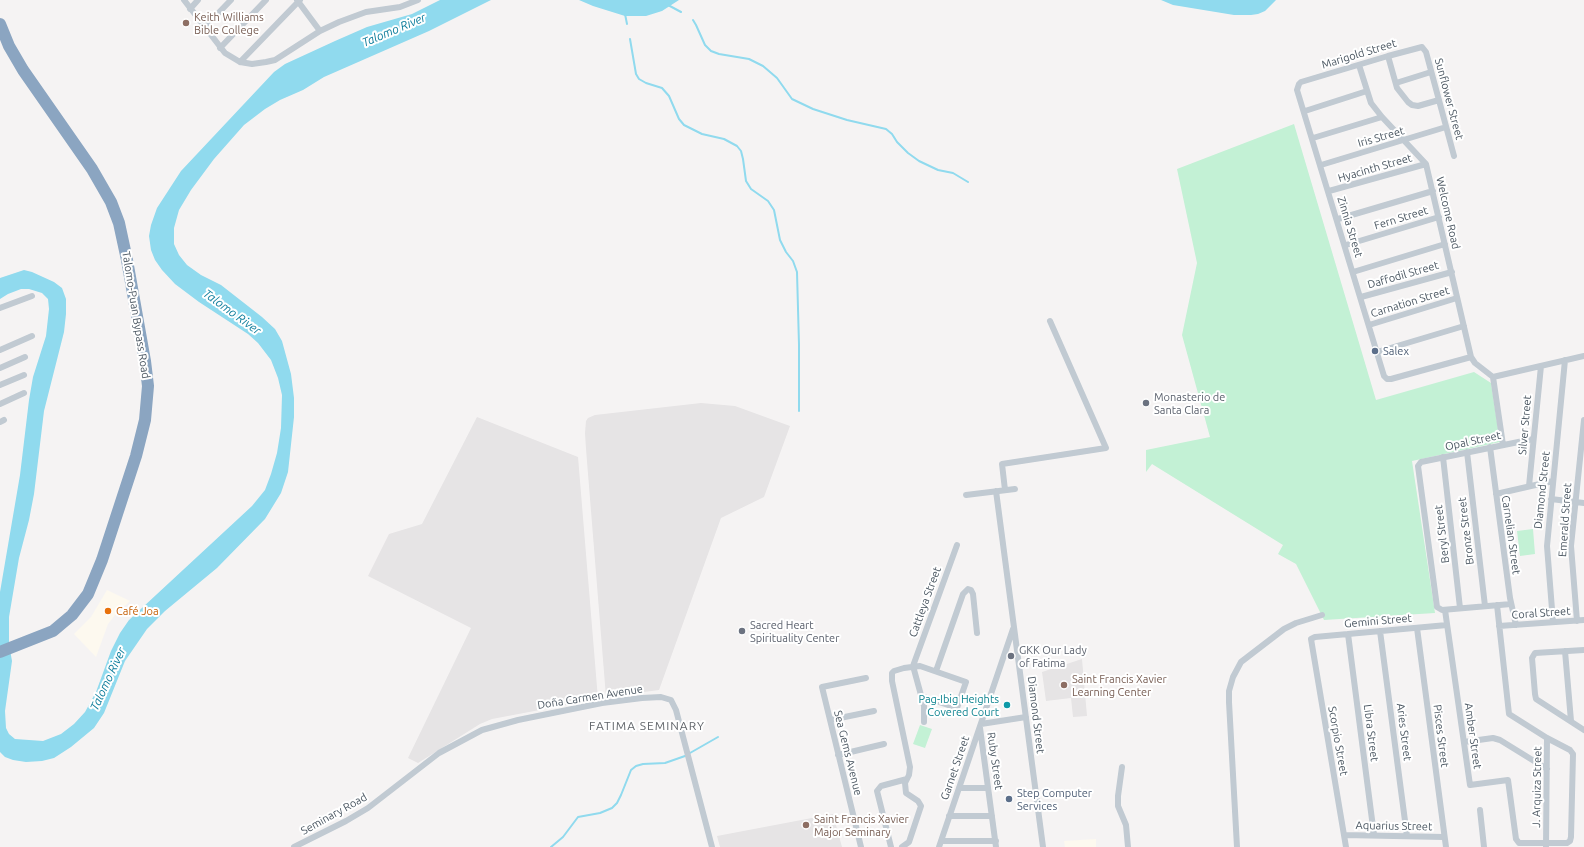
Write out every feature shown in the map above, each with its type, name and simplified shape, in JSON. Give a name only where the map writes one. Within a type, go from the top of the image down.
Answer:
[{"type":"highway","name":"Talomo-Puan Bypass Road","points":[[0,24],[9,46],[23,70],[92,169],[111,202],[124,241],[147,375],[147,402],[142,435],[94,582],[80,605],[61,625],[44,635],[0,652]]},
{"type":"street","points":[[184,0],[220,48],[240,62],[259,64],[275,60],[320,31],[339,22],[366,12],[400,7],[418,0]]},
{"type":"street","points":[[190,9],[198,0]]},
{"type":"street","points":[[204,28],[231,0]]},
{"type":"street","points":[[220,48],[266,0]]},
{"type":"street","points":[[240,62],[298,0],[320,31]]},
{"type":"street","name":"Marigold Street","points":[[1301,82],[1388,56],[1422,48]]},
{"type":"street","name":"Sunflower Street","points":[[1422,48],[1426,52],[1454,156]]},
{"type":"street","points":[[1388,56],[1399,92],[1412,105],[1418,106],[1439,100]]},
{"type":"street","name":"Welcome Road","points":[[1359,65],[1372,103],[1382,117],[1426,164],[1471,357]]},
{"type":"street","points":[[1396,83],[1431,72]]},
{"type":"street","name":"Zinnia Street","points":[[1301,82],[1298,84],[1298,90],[1346,245],[1384,376],[1391,378],[1471,357]]},
{"type":"street","points":[[1305,111],[1367,91]]},
{"type":"street","points":[[1313,138],[1382,117]]},
{"type":"street","name":"Iris Street","points":[[1321,165],[1446,127]]},
{"type":"street","name":"Hyacinth Street","points":[[1329,191],[1426,164]]},
{"type":"street","points":[[1338,219],[1433,191]]},
{"type":"street","name":"Fern Street","points":[[1346,245],[1439,218]]},
{"type":"street","points":[[1353,272],[1445,244]]},
{"type":"street","name":"Daffodil Street","points":[[1361,297],[1452,272]]},
{"type":"street","points":[[0,308],[32,296]]},
{"type":"street","name":"Carnation Street","points":[[1369,326],[1457,298]]},
{"type":"street","points":[[1005,490],[1002,464],[1106,448],[1050,321]]},
{"type":"street","points":[[1376,352],[1464,326]]},
{"type":"street","points":[[0,350],[32,336]]},
{"type":"street","points":[[1493,377],[1584,356]]},
{"type":"street","points":[[0,368],[25,357]]},
{"type":"street","points":[[1471,357],[1475,363],[1493,377],[1503,445]]},
{"type":"street","name":"Diamond Street","points":[[1553,622],[1547,558],[1551,499],[1565,360]]},
{"type":"street","name":"Silver Street","points":[[1529,486],[1541,366]]},
{"type":"street","points":[[0,385],[24,375]]},
{"type":"street","points":[[0,404],[24,393]]},
{"type":"street","name":"Emerald Street","points":[[1581,620],[1571,552],[1584,420]]},
{"type":"street","name":"Opal Street","points":[[1419,464],[1421,462],[1443,457],[1533,439]]},
{"type":"street","name":"Carnelian Street","points":[[1490,447],[1511,604],[1516,624]]},
{"type":"street","name":"Bronze Street","points":[[1467,452],[1485,606]]},
{"type":"street","name":"Beryl Street","points":[[1443,457],[1460,608]]},
{"type":"street","name":"Amber Street","points":[[1419,464],[1437,606],[1439,609],[1445,610],[1470,785],[1508,780],[1517,842],[1546,845]]},
{"type":"street","points":[[1496,494],[1553,481]]},
{"type":"street","points":[[966,495],[1015,489]]},
{"type":"street","name":"Diamond Street","points":[[996,491],[1043,847]]},
{"type":"street","points":[[1551,499],[1584,503]]},
{"type":"street","name":"Cattleya Street","points":[[913,666],[957,545]]},
{"type":"street","points":[[936,671],[963,594],[968,589],[971,590],[973,594],[977,633]]},
{"type":"street","points":[[1445,610],[1511,604]]},
{"type":"street","name":"J. Arquiza Street","points":[[1497,605],[1509,714],[1547,738],[1546,845]]},
{"type":"street","points":[[1237,847],[1229,702],[1229,691],[1233,677],[1241,662],[1275,636],[1296,623],[1322,615]]},
{"type":"street","name":"Coral Street","points":[[1499,626],[1581,620]]},
{"type":"street","name":"Gemini Street","points":[[1312,639],[1314,637],[1447,625]]},
{"type":"street","name":"Garnet Street","points":[[940,844],[1014,627]]},
{"type":"street","name":"Pisces Street","points":[[1417,628],[1446,847]]},
{"type":"street","name":"Aries Street","points":[[1380,631],[1407,836]]},
{"type":"street","name":"Libra Street","points":[[1348,634],[1374,835]]},
{"type":"street","name":"Scorpio Street","points":[[1312,639],[1346,847]]},
{"type":"street","points":[[1584,650],[1538,652],[1533,655],[1532,660],[1536,699],[1584,730]]},
{"type":"street","points":[[1565,651],[1571,721]]},
{"type":"street","points":[[913,666],[924,710],[924,722]]},
{"type":"street","points":[[902,847],[909,842],[921,806],[918,801],[906,792],[905,787],[910,767],[891,676],[894,671],[913,666],[928,668],[966,682],[957,708],[921,696]]},
{"type":"street","name":"Sea Gems Avenue","points":[[861,847],[822,687],[866,678]]},
{"type":"street","name":"Doña Carmen Avenue","points":[[402,783],[439,753],[468,737],[495,725],[602,703],[642,698],[666,698],[671,700],[676,710],[712,847]]},
{"type":"street","points":[[830,720],[874,711]]},
{"type":"street","points":[[981,725],[1026,717]]},
{"type":"street","name":"Ruby Street","points":[[981,725],[996,844]]},
{"type":"street","points":[[1464,742],[1493,738],[1500,740],[1547,769]]},
{"type":"street","points":[[1546,845],[1567,843],[1570,839],[1574,756],[1572,752],[1547,738]]},
{"type":"street","points":[[838,755],[884,744]]},
{"type":"street","points":[[1122,767],[1118,806],[1126,825],[1128,847]]},
{"type":"street","points":[[890,847],[877,791],[881,786],[907,779]]},
{"type":"street","name":"Seminary Road","points":[[294,847],[346,821],[368,808],[402,783]]},
{"type":"street","points":[[959,788],[988,788]]},
{"type":"street","points":[[1480,810],[1484,847]]},
{"type":"street","points":[[949,816],[992,816]]},
{"type":"street","name":"Aquarius Street","points":[[1344,835],[1444,837]]},
{"type":"street","points":[[940,844],[996,844]]},
{"type":"shaded area","points":[[701,403],[735,406],[790,426],[764,497],[721,518],[659,690],[606,697],[586,449],[586,421],[588,418],[595,415]]},
{"type":"shaded area","points":[[477,417],[578,457],[598,699],[492,719],[480,724],[418,763],[408,758],[471,628],[368,576],[389,534],[422,524]]},
{"type":"shaded area","points":[[107,590],[130,601],[108,624],[96,657],[74,634],[91,617]]},
{"type":"shaded area","name":"Saint Francis Xavier Learning Center","points":[[1082,659],[1087,716],[1073,717],[1071,698],[1046,701],[1042,672]]},
{"type":"shaded area","name":"Saint Francis Xavier Major Seminary","points":[[833,814],[842,847],[720,847],[717,836]]},
{"type":"shaded area","points":[[1096,839],[1096,847],[1065,847],[1064,841]]},
{"type":"green space","points":[[1294,124],[1376,400],[1474,372],[1491,383],[1500,442],[1412,461],[1435,613],[1324,620],[1296,564],[1278,554],[1283,545],[1152,464],[1146,472],[1146,450],[1210,437],[1182,335],[1197,263],[1177,169]]},
{"type":"green space","points":[[1533,529],[1535,554],[1520,556],[1517,531]]},
{"type":"green space","points":[[920,725],[932,729],[925,748],[913,744]]},
{"type":"water","name":"Talomo River","points":[[440,0],[491,0],[429,31],[324,77],[303,90],[280,100],[265,109],[244,125],[214,159],[191,190],[179,210],[174,228],[174,244],[179,255],[187,265],[201,275],[221,285],[262,317],[275,329],[282,341],[291,374],[294,398],[294,417],[288,472],[281,493],[265,519],[217,568],[165,611],[147,629],[125,661],[104,713],[94,728],[71,747],[54,758],[42,761],[26,762],[5,757],[0,752],[0,592],[20,475],[29,400],[33,377],[46,336],[49,309],[48,299],[42,293],[29,289],[21,289],[0,299],[0,278],[24,270],[32,272],[54,282],[62,288],[66,299],[64,332],[44,411],[34,494],[19,558],[9,617],[9,644],[12,661],[5,711],[6,728],[9,734],[15,739],[43,741],[61,734],[74,724],[85,712],[96,692],[111,651],[120,633],[129,620],[252,506],[265,490],[277,453],[281,428],[282,395],[278,378],[271,360],[258,343],[248,334],[199,302],[175,284],[162,270],[155,260],[151,250],[149,236],[157,208],[181,171],[274,72],[285,64],[367,27],[412,14]]},
{"type":"water","points":[[579,0],[679,0],[662,11],[646,16],[625,16]]},
{"type":"water","points":[[1161,0],[1276,0],[1265,11],[1258,14],[1234,15],[1173,5]]},
{"type":"waterway","points":[[668,5],[681,12]]},
{"type":"waterway","points":[[625,14],[627,24]]},
{"type":"waterway","points":[[693,20],[705,45],[711,51],[719,54],[749,59],[763,66],[777,78],[792,99],[813,109],[847,120],[886,129],[908,153],[919,161],[938,170],[953,173],[968,182]]},
{"type":"waterway","points":[[630,39],[636,74],[639,79],[662,88],[669,96],[679,119],[684,125],[702,134],[724,139],[737,146],[741,151],[746,181],[751,189],[768,201],[774,210],[780,240],[786,252],[793,261],[797,272],[799,411]]},
{"type":"waterway","points":[[690,753],[718,737]]},
{"type":"waterway","points":[[551,847],[563,837],[578,817],[600,813],[612,808],[617,803],[631,770],[636,766],[643,764],[665,763],[685,756]]},
{"type":"place","name":"Keith Williams Bible College","points":[[186,23]]},
{"type":"place","name":"Salex","points":[[1375,351]]},
{"type":"place","name":"Monasterio de Santa Clara","points":[[1146,403]]},
{"type":"place","name":"Café Joa","points":[[108,611]]},
{"type":"place","name":"Sacred Heart Spirituality Center","points":[[742,631]]},
{"type":"place","name":"GKK Our Lady of Fatima","points":[[1011,656]]},
{"type":"place","name":"Saint Francis Xavier Learning Center","points":[[1064,685]]},
{"type":"place","name":"Pag-Ibig Heights Covered Court","points":[[1007,705]]},
{"type":"place","name":"Step Computer Services","points":[[1009,799]]},
{"type":"place","name":"Saint Francis Xavier Major Seminary","points":[[806,825]]},
{"type":"district","name":"FATIMA SEMINARY","points":[[647,726]]}]
